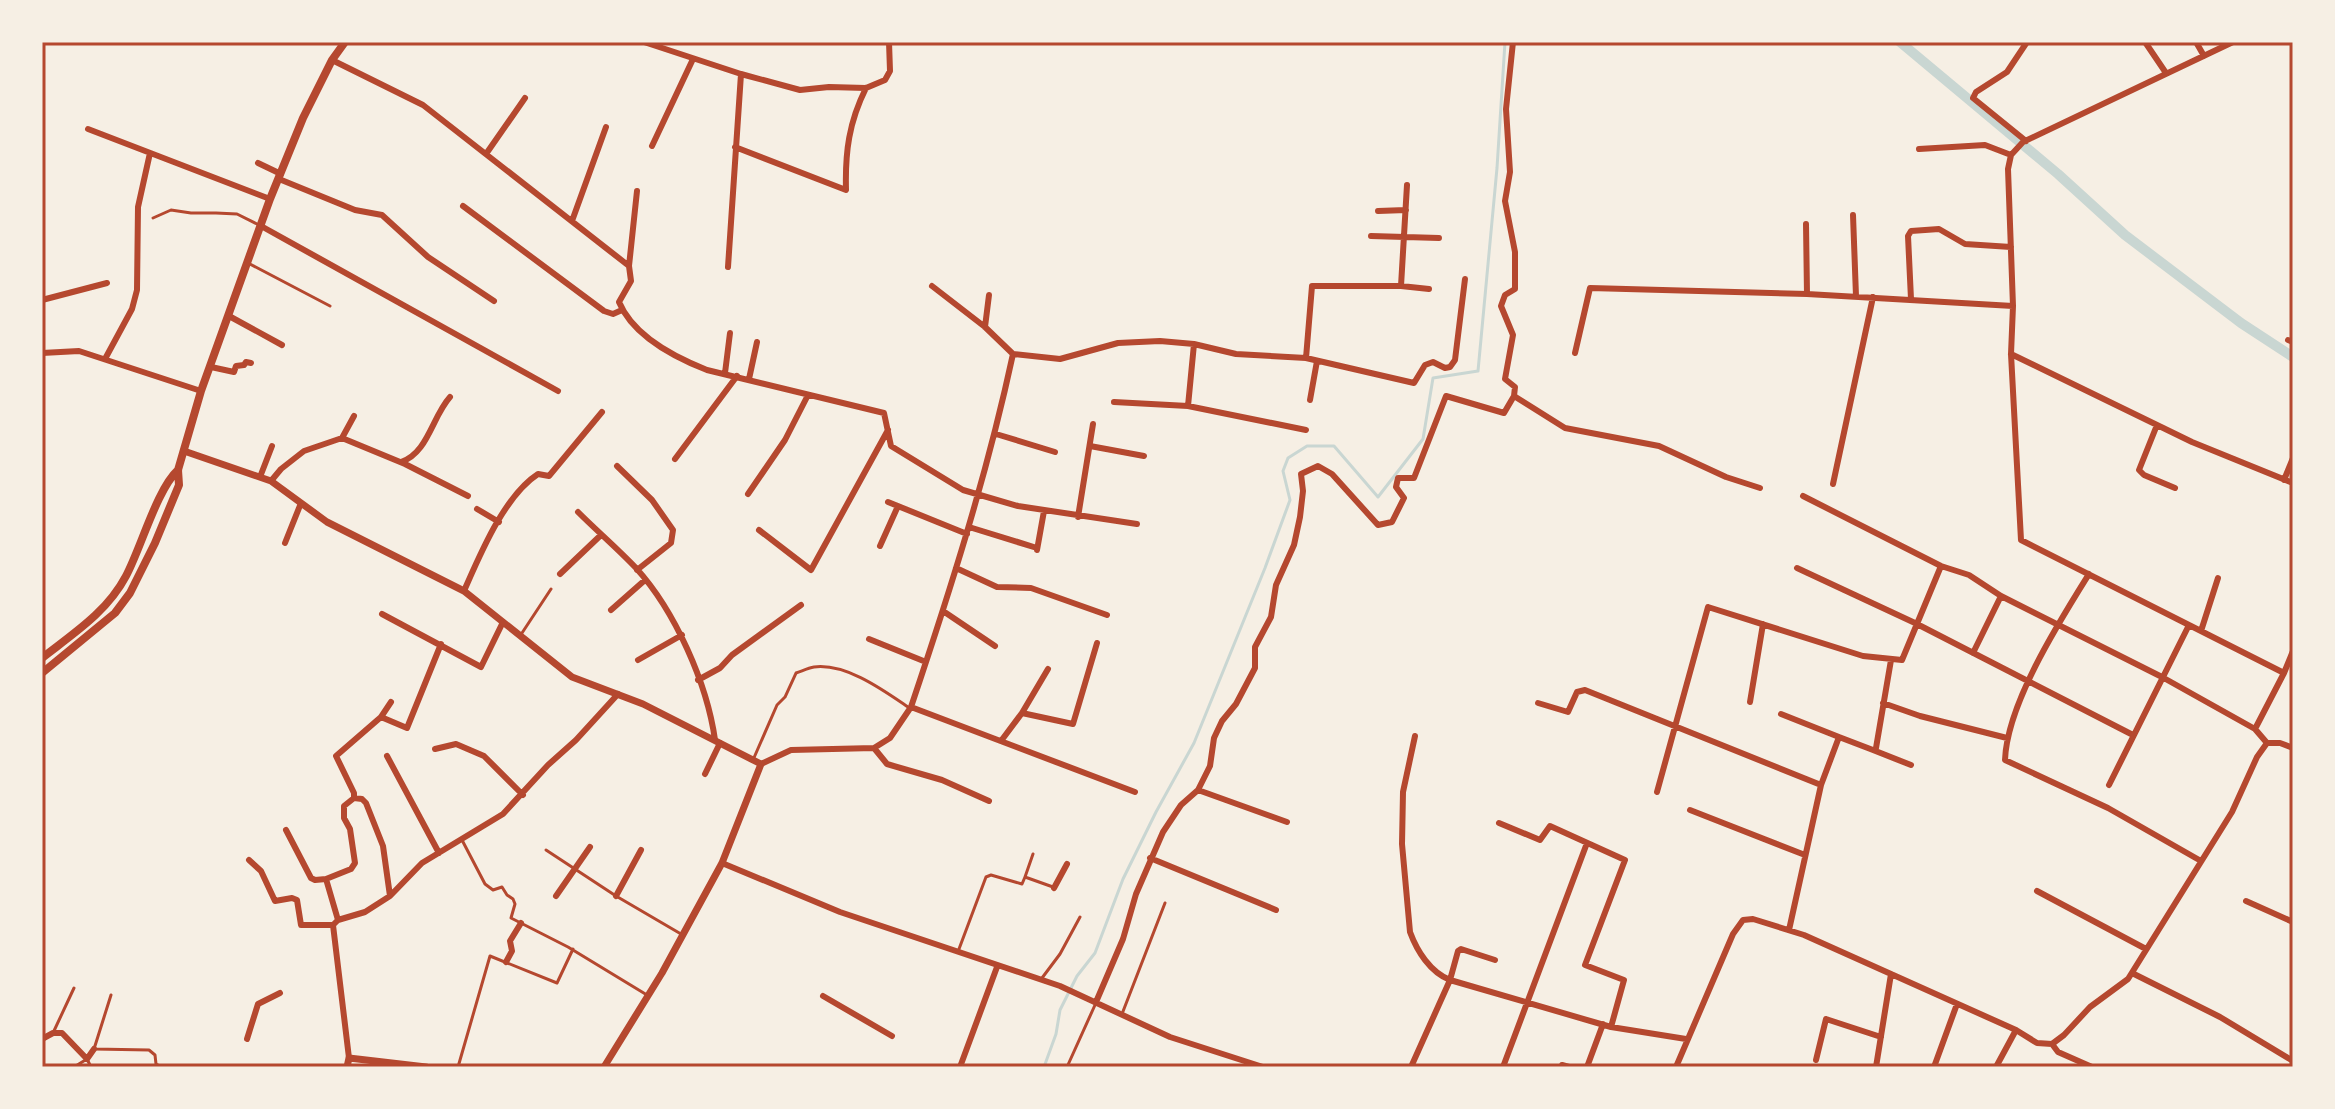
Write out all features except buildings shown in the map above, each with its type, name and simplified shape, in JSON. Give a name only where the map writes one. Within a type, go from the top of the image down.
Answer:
[{"type":"main road","points":[[42,673],[115,613],[130,593],[155,543],[179,485],[178,470],[201,391],[270,199],[303,118],[332,60],[345,42]]},
{"type":"main road","points":[[42,658],[105,609],[137,553],[167,480],[178,470]]},
{"type":"street","points":[[644,42],[800,90],[866,88],[885,80],[889,75],[889,42]]},
{"type":"street","points":[[663,50],[669,42]]},
{"type":"street","points":[[1094,1001],[1123,939],[1150,858],[1181,805],[1198,790],[1210,766],[1214,738],[1255,668],[1255,647],[1271,617],[1276,585],[1294,545],[1303,491],[1301,474],[1318,466],[1332,474],[1378,525],[1392,522],[1404,498],[1396,487],[1398,478],[1414,478],[1446,396],[1504,413],[1514,396],[1515,387],[1505,379],[1513,335],[1501,306],[1505,295],[1515,289],[1515,252],[1505,201],[1510,172],[1506,109],[1513,42]]},
{"type":"street","points":[[2024,141],[1973,98],[1976,92],[2007,72],[2027,42]]},
{"type":"street","points":[[2145,42],[2166,73]]},
{"type":"street","points":[[2196,42],[2204,56]]},
{"type":"street","points":[[2233,42],[2024,141],[2011,155],[2008,169],[2013,306],[2011,354],[2021,540],[2284,673]]},
{"type":"street","points":[[652,146],[693,59]]},
{"type":"street","points":[[332,60],[423,105],[629,266]]},
{"type":"street","points":[[728,267],[741,74]]},
{"type":"street","points":[[735,147],[846,190],[845,165],[853,114],[866,88]]},
{"type":"street","points":[[486,154],[525,98]]},
{"type":"street","points":[[572,221],[606,127]]},
{"type":"street","points":[[88,129],[270,199]]},
{"type":"street","points":[[1919,149],[1985,145],[2011,155]]},
{"type":"street","points":[[105,359],[132,309],[137,290],[138,207],[150,153]]},
{"type":"street","points":[[258,163],[355,210],[382,215],[437,263],[494,301]]},
{"type":"street","points":[[1401,286],[1407,185]]},
{"type":"street","points":[[637,191],[629,266],[631,281],[619,302],[633,327],[680,360],[707,370],[884,413],[891,446],[963,490],[1018,506],[1137,524]]},
{"type":"street","points":[[463,206],[607,314],[622,310]]},
{"type":"street","points":[[1378,211],[1406,210]]},
{"type":"street","points":[[1853,215],[1856,296]]},
{"type":"street","points":[[1806,224],[1807,294]]},
{"type":"street","points":[[261,226],[558,391]]},
{"type":"street","points":[[1911,299],[1908,236],[1911,231],[1939,229],[1965,244],[2011,247]]},
{"type":"street","points":[[1371,236],[1439,238]]},
{"type":"street","points":[[932,286],[985,327],[1013,354],[1060,359],[1118,343],[1160,341],[1194,344],[1236,354],[1306,358],[1414,383],[1425,365],[1433,362],[1445,368],[1455,360],[1465,279]]},
{"type":"street","points":[[42,300],[107,283]]},
{"type":"street","points":[[1306,358],[1312,286],[1429,289]]},
{"type":"street","points":[[1575,353],[1590,288],[1856,296],[2013,306]]},
{"type":"street","points":[[985,327],[989,295]]},
{"type":"street","points":[[1833,484],[1873,297]]},
{"type":"street","points":[[229,316],[282,345]]},
{"type":"street","points":[[725,373],[730,333]]},
{"type":"street","points":[[749,379],[757,342]]},
{"type":"street","points":[[1188,406],[1194,344]]},
{"type":"street","points":[[42,353],[79,351],[201,391]]},
{"type":"street","points":[[184,451],[271,481],[327,522],[464,591],[572,677],[643,704],[757,762],[791,750],[874,748],[890,738],[910,708],[979,493],[996,434],[1013,354]]},
{"type":"street","points":[[2011,354],[2157,425],[2293,483]]},
{"type":"street","points":[[1310,400],[1317,361]]},
{"type":"street","points":[[211,367],[234,372],[236,366],[251,363]]},
{"type":"street","points":[[675,459],[737,376]]},
{"type":"street","points":[[748,494],[785,440],[808,395]]},
{"type":"street","points":[[1514,396],[1565,428],[1659,446],[1726,477],[1760,488]]},
{"type":"street","points":[[401,462],[411,459],[417,452],[441,407],[450,397]]},
{"type":"street","points":[[1114,402],[1188,406],[1306,430]]},
{"type":"street","points":[[464,591],[499,522],[524,483],[538,474],[549,476],[602,412]]},
{"type":"street","points":[[342,438],[354,416]]},
{"type":"street","points":[[1078,517],[1093,424]]},
{"type":"street","points":[[2157,425],[2139,470],[2175,488]]},
{"type":"street","points":[[759,530],[811,570],[888,430]]},
{"type":"street","points":[[996,434],[1055,452]]},
{"type":"street","points":[[271,481],[304,451],[342,438],[401,462],[468,496]]},
{"type":"street","points":[[260,477],[272,446]]},
{"type":"street","points":[[1090,446],[1144,456]]},
{"type":"street","points":[[2284,480],[2293,458]]},
{"type":"street","points":[[617,466],[652,500],[673,530],[671,543],[637,570]]},
{"type":"street","points":[[1803,496],[1941,566],[1969,575],[2001,596],[2162,677],[2255,729],[2267,743],[2280,743],[2293,748]]},
{"type":"street","points":[[888,502],[1037,550],[1044,511]]},
{"type":"street","points":[[285,543],[301,503]]},
{"type":"street","points":[[880,546],[898,506]]},
{"type":"street","points":[[477,509],[499,522]]},
{"type":"street","points":[[578,512],[637,570],[682,635],[711,714],[717,742],[705,774]]},
{"type":"street","points":[[560,574],[601,535]]},
{"type":"street","points":[[1657,792],[1708,607],[1863,656],[1902,660],[1941,566]]},
{"type":"street","points":[[956,568],[997,587],[1031,588],[1107,615]]},
{"type":"street","points":[[1797,568],[1915,623],[2133,735]]},
{"type":"street","points":[[2089,574],[2057,624],[2014,713],[2007,738],[2007,764],[2108,808],[2201,861]]},
{"type":"street","points":[[2201,631],[2218,578]]},
{"type":"street","points":[[611,610],[645,580]]},
{"type":"street","points":[[1973,653],[2001,596]]},
{"type":"street","points":[[698,680],[720,668],[732,655],[801,605]]},
{"type":"street","points":[[943,611],[995,646]]},
{"type":"street","points":[[382,614],[481,667],[503,622]]},
{"type":"street","points":[[1750,702],[1763,624]]},
{"type":"street","points":[[2109,785],[2189,625]]},
{"type":"street","points":[[638,660],[682,635]]},
{"type":"street","points":[[869,639],[926,662]]},
{"type":"street","points":[[1022,713],[1073,724],[1097,643]]},
{"type":"street","points":[[381,717],[407,728],[441,644]]},
{"type":"street","points":[[2255,729],[2293,651]]},
{"type":"street","points":[[1873,750],[1891,660]]},
{"type":"street","points":[[1001,741],[1048,669]]},
{"type":"street","points":[[1538,703],[1568,712],[1577,692],[1582,690],[1821,785]]},
{"type":"street","points":[[249,860],[261,871],[275,901],[297,900],[301,925],[336,922],[365,912],[390,896],[422,863],[503,814],[618,694]]},
{"type":"street","points":[[354,798],[337,754],[381,717],[391,702]]},
{"type":"street","points":[[1883,703],[1920,716],[2007,738]]},
{"type":"street","points":[[910,708],[1135,792]]},
{"type":"street","points":[[1781,714],[1911,765]]},
{"type":"street","points":[[1415,736],[1403,792],[1402,844],[1407,916],[1414,943],[1422,956],[1439,975],[1450,980],[1607,1026],[1686,1039]]},
{"type":"street","points":[[1789,930],[1821,785],[1839,737]]},
{"type":"street","points":[[1676,1067],[1727,946],[1743,920],[1753,919],[1789,930],[1891,974],[2016,1030],[2037,1043],[2052,1044],[2090,1007],[2112,993],[2132,973],[2232,812],[2257,757],[2267,743]]},
{"type":"street","points":[[435,749],[456,744],[484,756],[523,795]]},
{"type":"street","points":[[874,748],[887,764],[942,780],[989,801]]},
{"type":"street","points":[[387,756],[439,853]]},
{"type":"street","points":[[604,1067],[722,863],[757,762]]},
{"type":"street","points":[[1198,790],[1287,822]]},
{"type":"street","points":[[286,830],[311,878],[326,879],[354,867],[352,838],[343,811],[344,806],[354,798],[362,799],[383,846],[390,896]]},
{"type":"street","points":[[1690,810],[1805,855]]},
{"type":"street","points":[[1499,823],[1540,840],[1550,826],[1625,860],[1585,965],[1624,980],[1587,1067]]},
{"type":"street","points":[[1503,1067],[1587,843]]},
{"type":"street","points":[[556,896],[590,847]]},
{"type":"street","points":[[616,896],[641,850]]},
{"type":"street","points":[[1150,858],[1276,910]]},
{"type":"street","points":[[722,863],[840,912],[1060,986],[1170,1037],[1263,1067]]},
{"type":"street","points":[[1054,888],[1067,864]]},
{"type":"street","points":[[326,879],[336,922],[348,1062],[426,1067]]},
{"type":"street","points":[[2037,891],[2146,949]]},
{"type":"street","points":[[2246,901],[2293,922]]},
{"type":"street","points":[[506,962],[512,951],[510,941],[521,923]]},
{"type":"street","points":[[1411,1067],[1450,980],[1458,951],[1461,949],[1495,960]]},
{"type":"street","points":[[960,1067],[997,967]]},
{"type":"street","points":[[2132,973],[2220,1017],[2293,1061]]},
{"type":"street","points":[[1876,1067],[1891,974]]},
{"type":"street","points":[[247,1039],[258,1004],[280,993]]},
{"type":"street","points":[[823,996],[892,1036]]},
{"type":"street","points":[[1934,1067],[1957,1004]]},
{"type":"street","points":[[1816,1060],[1826,1019],[1881,1037]]},
{"type":"street","points":[[1996,1067],[2016,1030]]},
{"type":"street","points":[[42,1039],[53,1033],[62,1033],[87,1059],[94,1049]]},
{"type":"street","points":[[2052,1044],[2058,1052],[2092,1067]]},
{"type":"lane","points":[[153,218],[171,210],[237,214],[261,226]]},
{"type":"lane","points":[[247,263],[330,306]]},
{"type":"lane","points":[[520,636],[551,589]]},
{"type":"lane","points":[[757,762],[777,705],[785,697],[796,673],[816,667],[858,677],[910,708]]},
{"type":"lane","points":[[461,839],[485,884],[493,890],[502,887],[513,899],[515,904],[510,916],[573,949],[647,995]]},
{"type":"lane","points":[[546,850],[681,934]]},
{"type":"lane","points":[[958,953],[986,877],[991,875],[1022,884],[1033,854]]},
{"type":"lane","points":[[1025,877],[1054,888]]},
{"type":"lane","points":[[1122,1014],[1165,903]]},
{"type":"lane","points":[[1040,981],[1060,954],[1080,917]]},
{"type":"lane","points":[[458,1067],[490,956],[557,983],[573,949]]},
{"type":"lane","points":[[53,1033],[74,988]]},
{"type":"lane","points":[[111,995],[94,1049],[149,1050],[155,1055],[156,1064],[162,1067]]},
{"type":"lane","points":[[1067,1067],[1094,1001]]},
{"type":"lane","points":[[74,1067],[87,1059],[91,1067]]},
{"type":"waterway","points":[[1044,1067],[1056,1034],[1060,1010],[1077,976],[1095,953],[1123,879],[1194,743],[1265,568],[1290,500],[1283,471],[1288,458],[1307,446],[1334,446],[1378,497],[1423,439],[1433,378],[1478,371],[1505,42]]},
{"type":"waterway","points":[[1900,42],[2058,174],[2125,235],[2241,323],[2293,357]]}]
